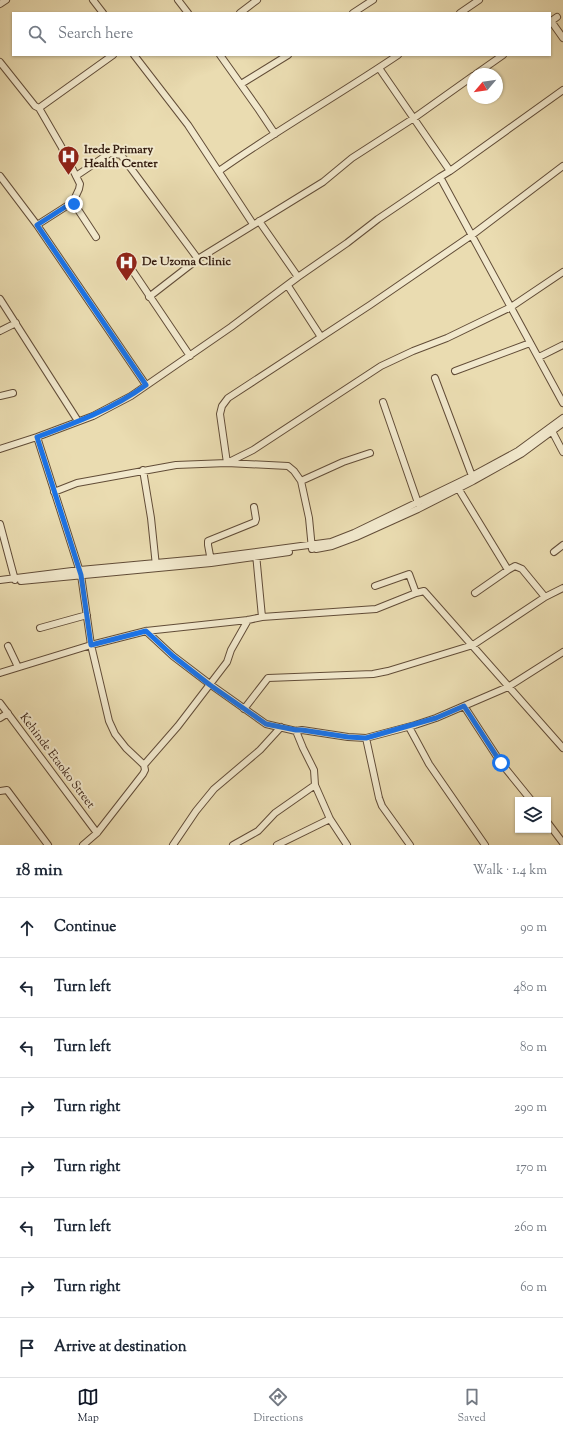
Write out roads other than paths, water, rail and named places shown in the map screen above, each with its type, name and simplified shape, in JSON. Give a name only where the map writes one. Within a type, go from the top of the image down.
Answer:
[{"type":"street","points":[[0,4],[6,0]]},
{"type":"street","points":[[94,0],[102,12]]},
{"type":"street","points":[[178,0],[187,12]]},
{"type":"street","points":[[241,12],[257,0]]},
{"type":"street","points":[[355,12],[373,0]]},
{"type":"street","points":[[461,12],[479,0]]},
{"type":"street","points":[[551,21],[557,17]]},
{"type":"street","points":[[551,23],[563,38]]},
{"type":"street","points":[[39,108],[112,56]]},
{"type":"street","points":[[135,56],[188,125],[219,171],[298,277]]},
{"type":"street","points":[[221,56],[275,134]]},
{"type":"street","points":[[241,84],[286,56]]},
{"type":"street","points":[[219,171],[397,56]]},
{"type":"street","points":[[485,68],[502,56]]},
{"type":"street","points":[[0,62],[35,106],[39,108],[61,146],[80,184],[73,202],[37,225]]},
{"type":"street","points":[[379,68],[450,171]]},
{"type":"street","points":[[149,297],[198,259],[323,182],[352,158],[414,118],[467,80]]},
{"type":"street","points":[[0,449],[93,416],[131,396],[190,356],[288,286],[298,277],[347,244],[378,220],[563,91]]},
{"type":"street","points":[[76,176],[110,153],[121,155],[198,259]]},
{"type":"street","points":[[227,463],[220,414],[222,406],[228,398],[322,337],[472,235],[563,166]]},
{"type":"street","points":[[0,176],[37,225],[146,385]]},
{"type":"street","points":[[440,177],[563,403]]},
{"type":"street","points":[[73,202],[96,237]]},
{"type":"street","points":[[124,258],[190,356]]},
{"type":"street","points":[[227,463],[253,450],[381,366],[412,351],[447,338],[511,306],[563,272]]},
{"type":"street","points":[[288,286],[322,337]]},
{"type":"street","points":[[0,299],[78,421]]},
{"type":"street","points":[[0,331],[16,323]]},
{"type":"street","points":[[455,371],[530,343]]},
{"type":"street","points":[[539,357],[563,345]]},
{"type":"street","points":[[435,378],[472,476]]},
{"type":"street","points":[[0,396],[13,393]]},
{"type":"street","points":[[383,402],[418,503]]},
{"type":"street","points":[[312,547],[331,542],[354,533],[472,476],[518,451],[563,418]]},
{"type":"street","points":[[0,580],[156,566],[312,547],[332,546],[356,537],[418,509],[458,488],[521,454],[563,423]]},
{"type":"street","points":[[552,431],[563,452]]},
{"type":"street","points":[[37,437],[81,573],[91,645],[109,721],[115,734],[126,748],[144,765],[145,770],[97,833],[83,845]]},
{"type":"street","points":[[301,481],[343,462],[370,453]]},
{"type":"street","points":[[54,492],[77,483],[176,465],[227,463],[288,466],[294,471],[301,481],[309,518],[312,547]]},
{"type":"street","points":[[143,470],[151,518],[156,566]]},
{"type":"street","points":[[458,488],[508,570]]},
{"type":"street","points":[[210,560],[208,542],[255,522],[254,506]]},
{"type":"street","points":[[0,524],[15,579]]},
{"type":"street","points":[[554,552],[563,545]]},
{"type":"street","points":[[256,555],[262,617]]},
{"type":"street","points":[[475,592],[515,566],[522,569],[545,597]]},
{"type":"street","points":[[375,586],[410,574],[416,593]]},
{"type":"street","points":[[0,584],[15,579]]},
{"type":"street","points":[[244,709],[268,678],[380,673],[472,645],[545,597],[563,588]]},
{"type":"street","points":[[0,673],[91,645],[146,631],[248,620],[262,617],[376,610],[416,593],[424,592],[563,748]]},
{"type":"street","points":[[40,628],[87,615]]},
{"type":"street","points":[[144,765],[178,726],[227,662],[231,650],[248,620]]},
{"type":"street","points":[[146,631],[173,656],[210,685],[266,724],[296,730],[366,738],[409,727],[474,703],[508,688],[563,652]]},
{"type":"street","points":[[8,646],[18,667]]},
{"type":"street","name":"Kehinde Etaoko Street","points":[[0,703],[97,833]]},
{"type":"street","points":[[464,706],[501,763],[529,797]]},
{"type":"street","points":[[0,718],[8,713]]},
{"type":"street","points":[[173,845],[196,811],[214,789],[260,750],[281,727]]},
{"type":"street","points":[[409,727],[429,764],[485,845]]},
{"type":"street","points":[[296,730],[302,748],[314,770],[315,785],[330,819],[347,845]]},
{"type":"street","points":[[366,738],[382,806],[410,845]]},
{"type":"street","points":[[233,845],[258,831],[275,813],[315,785]]},
{"type":"street","points":[[0,791],[7,790],[48,845]]},
{"type":"street","points":[[277,845],[330,819]]},
{"type":"street","points":[[551,827],[563,843]]},
{"type":"place","name":"Irede Primary Health Center","points":[[69,176]]},
{"type":"place","name":"De Uzoma Clinic","points":[[126,282]]}]
